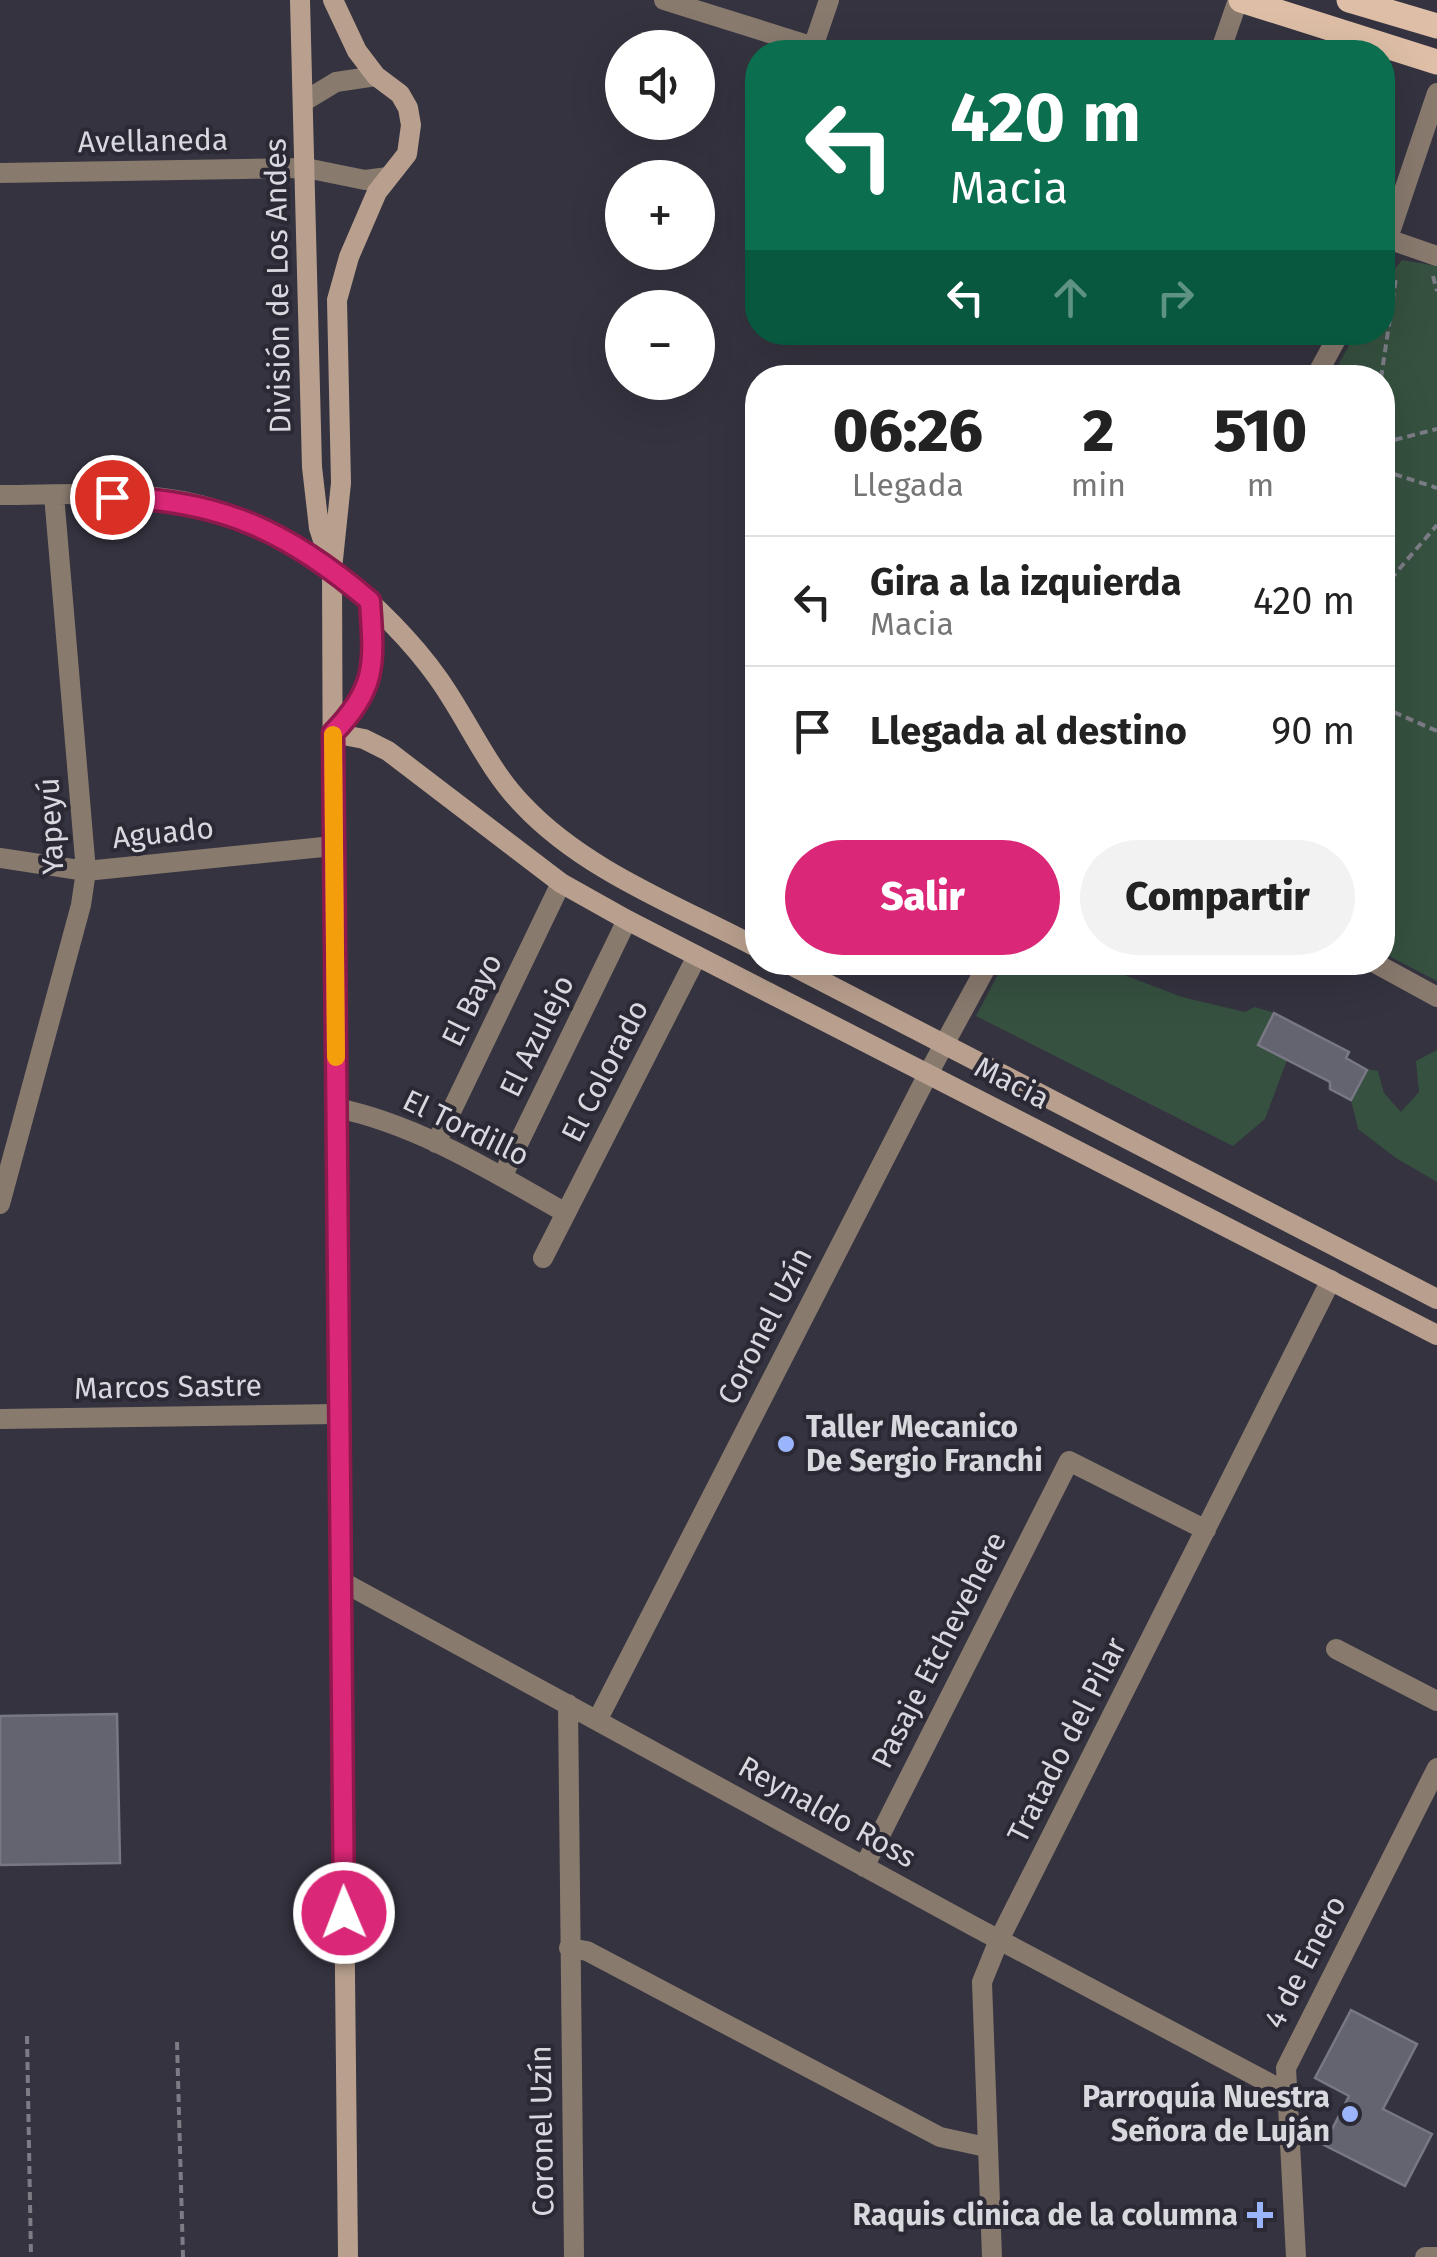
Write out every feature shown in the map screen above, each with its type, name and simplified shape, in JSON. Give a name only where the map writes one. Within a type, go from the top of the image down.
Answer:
[{"type":"main road","points":[[1239,0],[1367,40]]},
{"type":"main road","points":[[1349,0],[1437,26]]},
{"type":"main road","points":[[1395,49],[1437,62]]},
{"type":"street","name":"División de Los Andes","points":[[300,0],[312,467],[319,528],[332,569]]},
{"type":"street","name":"División de Los Andes","points":[[333,0],[342,24],[376,76],[400,94],[408,108],[411,126],[407,154],[376,192],[349,257],[337,300],[341,483],[332,569],[332,846],[348,2257]]},
{"type":"street","points":[[664,0],[790,40]]},
{"type":"street","points":[[823,40],[829,0]]},
{"type":"street","points":[[1224,40],[1239,0]]},
{"type":"street","points":[[303,102],[336,82],[376,76]]},
{"type":"street","points":[[1395,216],[1437,93]]},
{"type":"street","points":[[306,168],[365,180],[388,177]]},
{"type":"street","name":"Avellaneda","points":[[0,173],[306,168]]},
{"type":"street","points":[[1395,249],[1435,265]]},
{"type":"street","points":[[0,495],[54,494],[198,504],[282,539],[332,569],[370,601],[436,676],[501,780],[548,828],[587,857],[745,941]]},
{"type":"street","name":"Yapeyú","points":[[0,1204],[5,1164],[81,906],[86,871],[54,494]]},
{"type":"street","points":[[333,733],[358,707],[367,689],[372,637],[370,601]]},
{"type":"street","name":"Macia","points":[[333,733],[364,739],[388,751],[561,883],[626,920],[1437,1336]]},
{"type":"street","name":"Aguado","points":[[0,858],[86,871],[332,846]]},
{"type":"street","name":"El Bayo","points":[[436,1144],[561,883]]},
{"type":"street","name":"El Azulejo","points":[[502,1177],[626,920]]},
{"type":"street","name":"El Colorado","points":[[543,1258],[697,956]]},
{"type":"street","points":[[1395,974],[1437,997]]},
{"type":"street","name":"Macia","points":[[810,975],[1437,1299]]},
{"type":"street","name":"Coronel Uzín","points":[[598,1719],[982,975]]},
{"type":"street","name":"El Tordillo","points":[[337,1108],[370,1115],[436,1144],[566,1213]]},
{"type":"street","name":"Tratado del Pilar","points":[[992,2257],[982,1982],[1331,1280]]},
{"type":"street","name":"Marcos Sastre","points":[[0,1419],[337,1414]]},
{"type":"street","name":"Pasaje Etchevehere","points":[[864,1867],[1068,1461],[1206,1530]]},
{"type":"street","name":"Reynaldo Ross","points":[[340,1581],[1286,2092]]},
{"type":"street","points":[[1336,1650],[1437,1700]]},
{"type":"street","name":"Coronel Uzín","points":[[568,1704],[574,2257]]},
{"type":"street","name":"4 de Enero","points":[[1296,2257],[1286,2068],[1437,1768]]},
{"type":"street","points":[[569,1948],[587,1950],[940,2137],[986,2148]]},
{"type":"street","points":[[1425,2257],[1437,2257]]},
{"type":"path","points":[[1435,265],[1437,290]]},
{"type":"path","points":[[1395,285],[1396,278]]},
{"type":"path","points":[[1395,439],[1437,429]]},
{"type":"path","points":[[1395,474],[1437,488]]},
{"type":"path","points":[[1395,574],[1437,525]]},
{"type":"path","points":[[1395,713],[1437,731]]},
{"type":"path","points":[[27,2036],[31,2257]]},
{"type":"path","points":[[178,2042],[183,2257]]},
{"type":"green space","points":[[1402,260],[1437,266],[1437,981],[1395,959],[1395,365],[1338,365],[1349,345],[1395,345],[1395,269]]},
{"type":"green space","points":[[998,975],[1124,975],[1182,997],[1245,1012],[1255,1007],[1274,1013],[1258,1045],[1287,1060],[1265,1119],[1233,1146],[976,1016]]},
{"type":"green space","points":[[1437,1050],[1437,1182],[1358,1129],[1351,1100],[1367,1069],[1378,1071],[1384,1093],[1401,1112],[1419,1092],[1416,1061]]},
{"type":"building","points":[[1274,1013],[1349,1052],[1346,1058],[1367,1070],[1351,1100],[1330,1089],[1330,1082],[1258,1045]]},
{"type":"building","points":[[117,1714],[120,1863],[0,1865],[0,1716]]},
{"type":"building","points":[[1351,2010],[1417,2044],[1383,2109],[1432,2134],[1405,2186],[1324,2145],[1349,2096],[1315,2078]]},
{"type":"slow traffic","points":[[333,735],[336,1057]]},
{"type":"place","name":"Taller Mecanico De Sergio Franchi","points":[[786,1444]]},
{"type":"place","name":"Parroquía Nuestra Señora de Luján","points":[[1350,2114]]},
{"type":"place","name":"Raquis clinica de la columna","points":[[1260,2215]]},
{"type":"route","points":[[112,497],[198,504],[236,517],[332,569],[370,601],[372,637],[367,689],[358,707],[333,733],[344,1913]]}]
